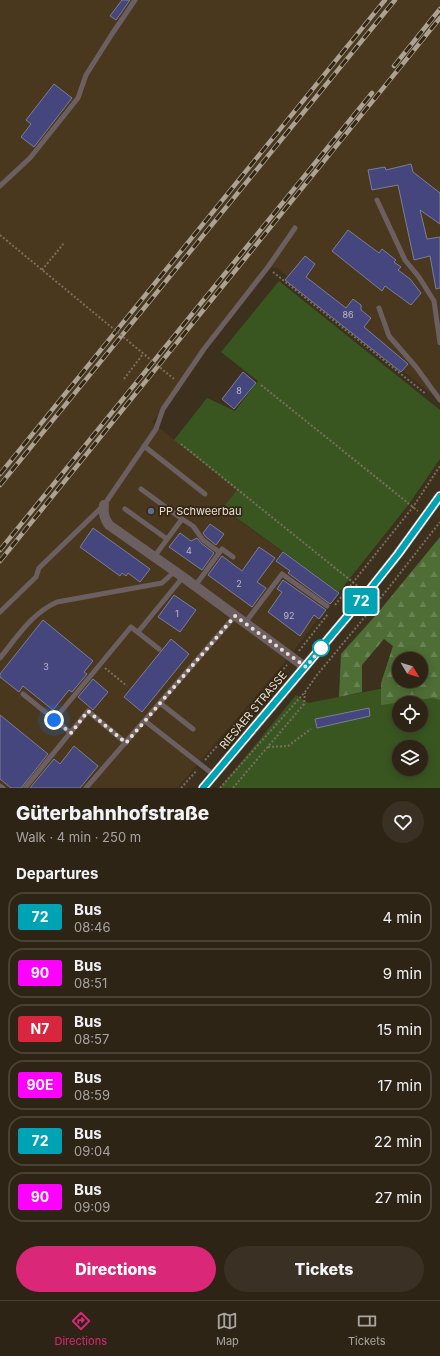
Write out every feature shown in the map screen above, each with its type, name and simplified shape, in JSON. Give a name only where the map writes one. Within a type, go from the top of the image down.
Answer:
[{"type":"main road","name":"RIESAER STRASSE","points":[[203,788],[367,593],[398,554],[440,496]]},
{"type":"street","points":[[104,505],[103,512],[109,525],[306,667]]},
{"type":"lane","points":[[0,186],[30,158],[78,98],[86,75],[135,0]]},
{"type":"lane","points":[[377,200],[405,260],[419,276],[434,300],[440,343]]},
{"type":"lane","points":[[0,612],[36,577],[39,568],[104,505],[156,429],[163,410],[204,349],[268,267],[295,228]]},
{"type":"lane","points":[[379,308],[389,336],[416,367],[440,400]]},
{"type":"lane","points":[[144,446],[205,494]]},
{"type":"lane","points":[[141,489],[193,526],[203,540],[219,552]]},
{"type":"lane","points":[[126,509],[167,539]]},
{"type":"lane","points":[[154,557],[182,518]]},
{"type":"lane","points":[[195,586],[222,548],[233,557]]},
{"type":"lane","points":[[0,658],[35,616],[47,606],[57,602],[162,583],[179,574]]},
{"type":"lane","points":[[138,632],[179,574]]},
{"type":"lane","points":[[245,623],[282,574],[327,606]]},
{"type":"lane","points":[[86,788],[235,616]]},
{"type":"lane","points":[[54,720],[131,627],[159,649]]},
{"type":"lane","points":[[23,694],[71,733]]},
{"type":"lane","points":[[160,703],[193,729]]},
{"type":"lane","points":[[25,788],[88,711],[126,743]]},
{"type":"lane","points":[[145,721],[214,775]]},
{"type":"path","points":[[0,235],[174,379]]},
{"type":"path","points":[[42,270],[64,243]]},
{"type":"path","points":[[278,278],[432,399]]},
{"type":"path","points":[[124,379],[143,354]]},
{"type":"path","points":[[261,385],[425,516]]},
{"type":"path","points":[[181,444],[367,593]]},
{"type":"path","points":[[334,606],[413,507],[440,466]]},
{"type":"path","points":[[220,788],[305,692],[440,522]]},
{"type":"path","points":[[181,788],[293,658],[330,611]]},
{"type":"path","points":[[100,664],[127,686]]},
{"type":"path","points":[[234,788],[304,704],[305,692]]},
{"type":"path","points":[[268,747],[288,746],[311,729]]},
{"type":"shaded area","points":[[0,0],[440,0],[440,401],[277,268],[268,267],[204,349],[163,409],[152,422],[237,490],[223,509],[339,592],[285,662],[177,788],[0,788]]},
{"type":"green space","points":[[279,281],[440,410],[440,459],[409,504],[339,592],[223,508],[237,490],[174,440],[207,398],[235,411],[258,381],[221,352]]},
{"type":"green space","points":[[440,537],[440,700],[433,698],[428,699],[428,696],[392,696],[392,704],[381,705],[381,683],[393,646],[384,639],[362,665],[362,692],[339,697],[341,654],[376,615]]},
{"type":"green space","points":[[440,676],[440,788],[220,788],[296,695],[308,703],[392,687],[392,688],[428,688],[428,679]]},
{"type":"building","points":[[122,0],[130,0],[116,20],[110,16]]},
{"type":"building","points":[[54,84],[72,98],[34,147],[21,137],[31,124],[26,120]]},
{"type":"building","points":[[411,164],[413,172],[440,193],[440,224],[420,210],[427,239],[440,237],[440,288],[436,289],[430,256],[414,260],[398,185],[372,190],[368,170],[385,167],[386,170]]},
{"type":"building","points":[[348,230],[379,253],[382,249],[396,260],[394,262],[401,267],[398,270],[410,279],[421,293],[411,305],[385,286],[382,291],[332,251]]},
{"type":"building","points":[[305,256],[315,264],[306,277],[346,308],[353,299],[361,305],[361,310],[371,318],[364,327],[408,364],[401,372],[285,280]]},
{"type":"building","points":[[243,372],[256,383],[234,409],[222,399]]},
{"type":"building","points":[[210,524],[224,534],[216,545],[203,533]]},
{"type":"building","points":[[93,528],[150,569],[140,582],[128,573],[126,576],[122,573],[120,576],[80,547]]},
{"type":"building","points":[[180,533],[191,541],[197,538],[214,553],[202,570],[169,547]]},
{"type":"building","points":[[259,547],[275,558],[257,582],[266,588],[252,607],[208,575],[222,556],[242,571]]},
{"type":"building","points":[[283,552],[339,593],[330,604],[288,573],[290,571],[276,561]]},
{"type":"building","points":[[283,580],[326,610],[319,619],[314,615],[300,636],[268,612],[282,592],[277,589]]},
{"type":"building","points":[[174,595],[196,610],[180,632],[158,617]]},
{"type":"building","points":[[43,620],[93,661],[84,672],[87,674],[72,692],[69,690],[53,710],[23,686],[19,692],[0,677],[0,674]]},
{"type":"building","points":[[171,639],[189,654],[142,712],[124,697]]},
{"type":"building","points":[[93,679],[108,692],[93,710],[78,697]]},
{"type":"building","points":[[369,708],[370,716],[317,728],[315,719]]},
{"type":"building","points":[[0,715],[48,754],[21,788],[11,788],[0,779]]},
{"type":"building","points":[[74,746],[98,766],[80,788],[30,788],[54,759],[60,764]]},
{"type":"railway","points":[[0,474],[385,0]]},
{"type":"railway","points":[[0,485],[395,0]]},
{"type":"railway","points":[[394,66],[440,9]]},
{"type":"railway","points":[[0,561],[440,18]]},
{"type":"railway","points":[[0,550],[372,93]]},
{"type":"bus line","name":"72","points":[[203,788],[367,593],[398,554],[440,496]]},
{"type":"place","name":"PP Schweerbau","points":[[151,511]]},
{"type":"route","points":[[54,720],[71,733],[88,711],[126,743],[235,616],[306,667],[323,646],[321,648]]}]
